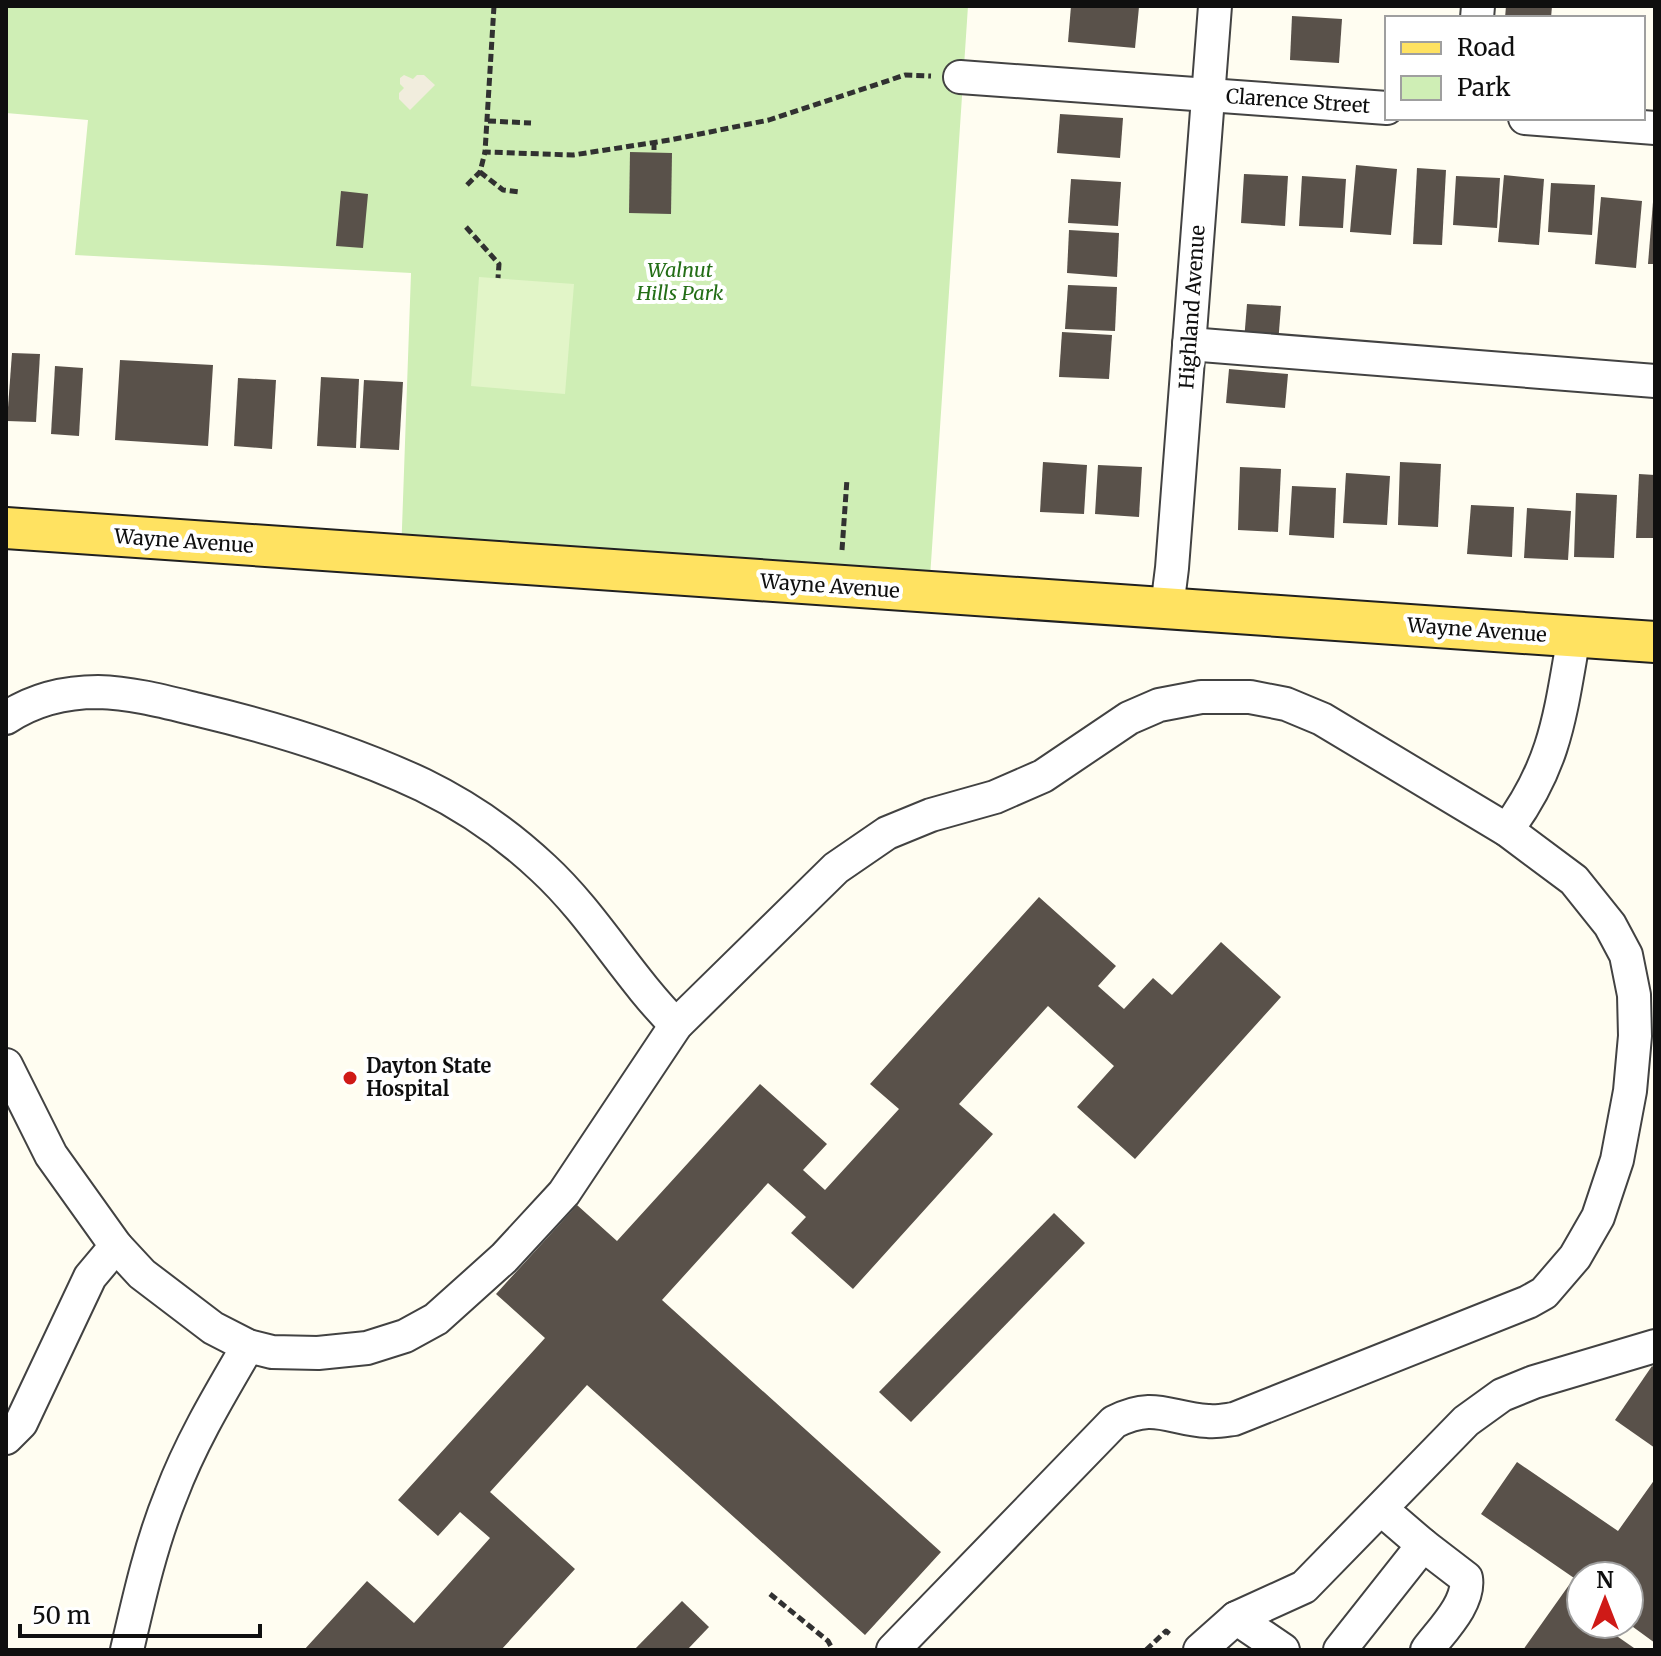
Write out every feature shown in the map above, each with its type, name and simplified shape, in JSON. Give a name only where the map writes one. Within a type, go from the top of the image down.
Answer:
[{"type":"main road","name":"Wayne Avenue","points":[[6,528],[1655,642]]},
{"type":"street","name":"Highland Avenue","points":[[1167,608],[1215,6]]},
{"type":"street","name":"Clarence Street","points":[[960,77],[1385,108]]},
{"type":"street","points":[[1551,120],[1655,128]]},
{"type":"street","points":[[1189,344],[1655,381]]},
{"type":"street","points":[[1507,830],[1544,769],[1553,745],[1574,636]]},
{"type":"street","points":[[6,718],[19,709],[52,697],[95,692],[135,695],[231,718],[355,756],[426,786],[485,821],[542,867],[582,908],[650,999],[676,1025]]},
{"type":"street","points":[[6,1065],[51,1155],[116,1246],[142,1274],[213,1328],[248,1346],[272,1352],[318,1353],[367,1348],[405,1336],[436,1319],[504,1258],[564,1193],[676,1025],[836,868],[887,833],[931,815],[995,797],[1043,776],[1129,718],[1159,705],[1201,697],[1250,697],[1286,704],[1322,719],[1507,830],[1574,880],[1610,925],[1626,955],[1634,995],[1635,1036],[1630,1091],[1617,1160],[1598,1217],[1575,1257],[1544,1293],[1234,1419],[1208,1421],[1153,1410],[1128,1415],[1114,1422],[893,1650]]},
{"type":"street","points":[[6,1438],[21,1423],[90,1277],[116,1246]]},
{"type":"street","points":[[127,1650],[170,1496],[201,1427],[248,1346]]},
{"type":"street","points":[[1200,1650],[1236,1618],[1304,1587],[1466,1421],[1502,1395],[1534,1382],[1655,1346]]},
{"type":"street","points":[[1381,1509],[1466,1578],[1468,1586],[1464,1599],[1427,1650]]},
{"type":"street","points":[[1340,1650],[1423,1545]]},
{"type":"street","points":[[1236,1618],[1283,1650]]},
{"type":"path","points":[[467,185],[480,172],[485,152],[494,6]]},
{"type":"path","points":[[485,152],[573,155],[769,120],[905,75],[960,77]]},
{"type":"path","points":[[488,121],[531,123]]},
{"type":"path","points":[[654,142],[654,153]]},
{"type":"path","points":[[480,172],[503,190],[519,192]]},
{"type":"path","points":[[466,227],[499,264],[498,278]]},
{"type":"path","points":[[840,587],[847,479]]},
{"type":"path","points":[[770,1594],[828,1641],[833,1650]]},
{"type":"green space","name":"Walnut Hills Park","points":[[6,6],[968,6],[929,593],[401,556],[411,273],[75,255],[88,120],[6,113]]},
{"type":"green space","points":[[479,277],[574,284],[565,394],[471,386]]},
{"type":"shaded area","points":[[404,75],[413,79],[424,75],[435,85],[410,110],[399,99],[399,93],[404,88],[400,78]]},
{"type":"building","points":[[1071,6],[1139,7],[1135,48],[1068,42]]},
{"type":"building","points":[[1506,6],[1552,6],[1551,16],[1505,16]]},
{"type":"building","points":[[1292,16],[1342,19],[1339,63],[1290,60]]},
{"type":"building","points":[[1060,114],[1123,118],[1120,158],[1057,153]]},
{"type":"building","points":[[630,152],[672,153],[671,214],[629,213]]},
{"type":"building","points":[[1356,165],[1397,169],[1391,235],[1350,232]]},
{"type":"building","points":[[1417,168],[1446,170],[1442,245],[1413,244]]},
{"type":"building","points":[[1244,174],[1288,176],[1285,226],[1241,223]]},
{"type":"building","points":[[1504,175],[1544,179],[1539,245],[1498,242]]},
{"type":"building","points":[[1302,176],[1346,179],[1343,228],[1299,226]]},
{"type":"building","points":[[1456,176],[1500,178],[1497,228],[1453,225]]},
{"type":"building","points":[[1071,179],[1121,182],[1118,226],[1068,223]]},
{"type":"building","points":[[1551,183],[1595,185],[1592,235],[1548,232]]},
{"type":"building","points":[[341,191],[368,194],[363,248],[336,246]]},
{"type":"building","points":[[1601,197],[1642,201],[1636,268],[1595,264]]},
{"type":"building","points":[[1653,202],[1655,264],[1648,264]]},
{"type":"building","points":[[1069,230],[1119,233],[1117,277],[1067,273]]},
{"type":"building","points":[[1068,285],[1117,287],[1115,331],[1065,329]]},
{"type":"building","points":[[1247,304],[1281,306],[1278,344],[1244,341]]},
{"type":"building","points":[[1062,332],[1112,335],[1109,379],[1059,377]]},
{"type":"building","points":[[12,353],[40,354],[36,422],[7,421]]},
{"type":"building","points":[[120,360],[213,365],[208,446],[115,440]]},
{"type":"building","points":[[55,366],[83,368],[79,436],[51,434]]},
{"type":"building","points":[[1229,369],[1288,374],[1285,408],[1226,403]]},
{"type":"building","points":[[321,377],[359,379],[356,448],[317,446]]},
{"type":"building","points":[[238,378],[276,380],[272,449],[234,446]]},
{"type":"building","points":[[364,380],[403,382],[399,450],[360,448]]},
{"type":"building","points":[[1043,462],[1087,465],[1084,514],[1040,512]]},
{"type":"building","points":[[1400,462],[1441,464],[1438,527],[1398,525]]},
{"type":"building","points":[[1098,465],[1142,467],[1139,517],[1095,514]]},
{"type":"building","points":[[1240,467],[1281,469],[1278,532],[1238,530]]},
{"type":"building","points":[[1346,473],[1390,476],[1387,525],[1343,523]]},
{"type":"building","points":[[1639,474],[1655,475],[1655,538],[1636,538]]},
{"type":"building","points":[[1292,486],[1336,488],[1334,538],[1289,535]]},
{"type":"building","points":[[1576,493],[1617,495],[1614,558],[1574,557]]},
{"type":"building","points":[[1471,505],[1514,507],[1512,557],[1467,554]]},
{"type":"building","points":[[1527,508],[1571,511],[1568,560],[1524,558]]},
{"type":"building","points":[[1039,897],[1116,966],[1098,986],[1124,1009],[1153,978],[1172,995],[1221,942],[1281,997],[1135,1159],[1077,1107],[1114,1066],[1048,1006],[959,1104],[993,1134],[853,1289],[791,1233],[806,1217],[768,1183],[662,1300],[941,1552],[865,1635],[587,1385],[490,1492],[575,1569],[501,1650],[304,1650],[367,1581],[414,1623],[490,1538],[460,1512],[438,1536],[398,1500],[545,1338],[496,1294],[577,1205],[617,1241],[760,1084],[827,1144],[803,1170],[825,1190],[899,1109],[870,1084]]},
{"type":"building","points":[[1054,1213],[1085,1243],[911,1422],[879,1392]]},
{"type":"building","points":[[1652,1366],[1655,1368],[1655,1448],[1615,1420]]},
{"type":"building","points":[[1517,1462],[1618,1531],[1655,1479],[1655,1643],[1645,1636],[1645,1560],[1565,1560],[1565,1572],[1481,1514]]},
{"type":"building","points":[[1565,1591],[1565,1640],[1622,1640],[1634,1648],[1632,1650],[1523,1650]]},
{"type":"building","points":[[682,1601],[709,1627],[687,1650],[634,1650]]},
{"type":"place","name":"Dayton State Hospital","points":[[350,1078]]}]
